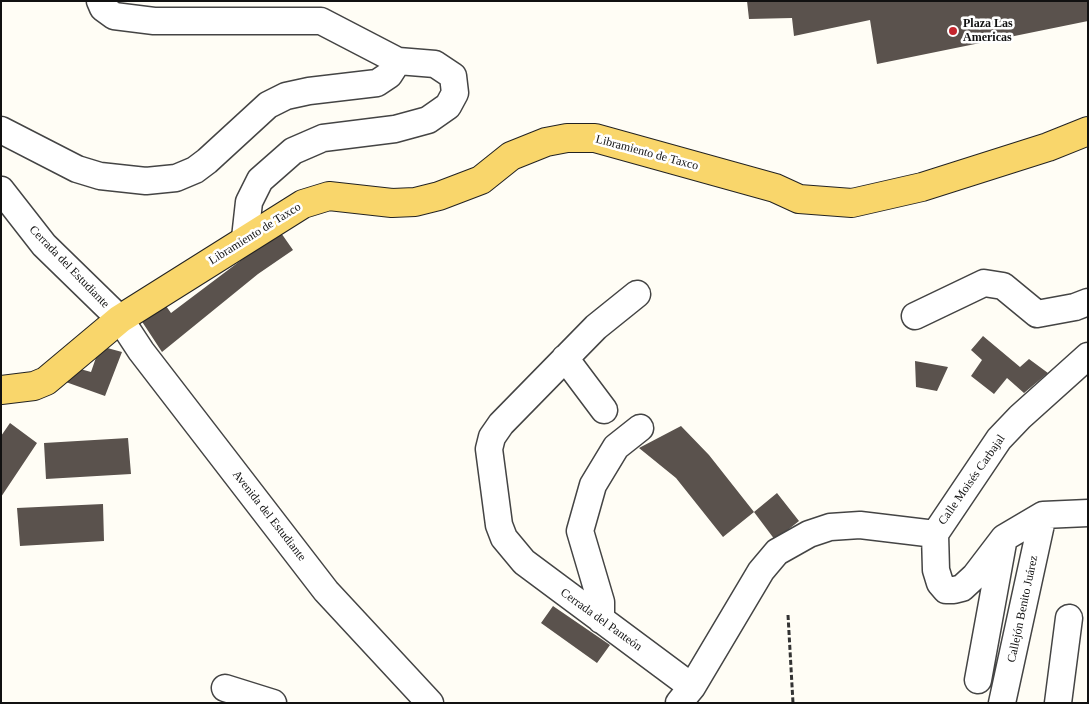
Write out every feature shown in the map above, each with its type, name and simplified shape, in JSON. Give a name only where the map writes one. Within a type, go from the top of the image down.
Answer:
[{"type":"main road","name":"Libramiento de Taxco","points":[[1,390],[34,386],[46,381],[120,320],[245,238],[303,204],[329,196],[392,202],[415,202],[458,190],[480,180],[511,156],[546,142],[567,138],[595,138],[775,188],[800,199],[852,203],[922,187],[1048,147],[1088,131]]},
{"type":"street","points":[[100,1],[103,8],[114,16],[154,21],[326,11],[398,61],[435,64],[453,76],[454,92],[448,106],[428,120],[394,129],[323,138],[293,151],[260,180],[249,202],[245,238]]},
{"type":"street","points":[[1,130],[77,169],[100,176],[146,181],[176,178],[196,170],[268,105],[286,96],[309,91],[377,83],[389,75],[398,61]]},
{"type":"street","name":"Cerrada del Estudiante","points":[[1,190],[44,245],[120,320]]},
{"type":"street","points":[[915,316],[984,283],[1003,286],[1036,314],[1075,307],[1088,302]]},
{"type":"street","name":"Cerrada del Panteón","points":[[637,294],[596,327],[565,358],[492,437],[489,450],[499,525],[504,538],[512,550],[524,562],[601,620],[686,695]]},
{"type":"street","name":"Avenida del Estudiante","points":[[120,320],[141,351],[326,591],[430,703]]},
{"type":"street","name":"Calle Moisés Carbajal","points":[[686,695],[761,571],[777,552],[809,534],[830,527],[860,525],[936,534],[999,440],[1020,417],[1088,356]]},
{"type":"street","points":[[565,358],[604,410]]},
{"type":"street","points":[[601,620],[600,602],[580,532],[593,485],[616,447],[640,428]]},
{"type":"street","points":[[936,534],[936,570],[940,583],[946,590],[962,588],[975,576],[1004,538],[1043,515],[1088,513]]},
{"type":"street","name":"Callejón Benito Juárez","points":[[1002,703],[1043,515]]},
{"type":"street","points":[[978,680],[1004,538]]},
{"type":"street","points":[[1058,703],[1069,618]]},
{"type":"street","points":[[225,688],[273,703]]},
{"type":"path","points":[[788,615],[793,703]]},
{"type":"building","name":"Plaza Las Americas","points":[[747,1],[1088,1],[1088,21],[877,64],[870,20],[794,36],[792,18],[749,19]]},
{"type":"building","points":[[279,230],[293,250],[258,274],[162,352],[137,314],[161,299],[171,313],[248,255],[242,248]]},
{"type":"building","points":[[983,336],[1020,367],[1029,359],[1048,373],[1024,393],[1007,378],[994,394],[971,376],[982,360],[971,350]]},
{"type":"building","points":[[100,346],[122,352],[105,396],[63,381],[73,367],[91,372]]},
{"type":"building","points":[[915,361],[948,367],[937,391],[916,387]]},
{"type":"building","points":[[10,423],[37,443],[1,497],[1,436]]},
{"type":"building","points":[[681,426],[709,455],[754,512],[723,537],[676,478],[639,448]]},
{"type":"building","points":[[128,438],[131,474],[46,479],[44,443]]},
{"type":"building","points":[[777,493],[799,521],[775,540],[754,512]]},
{"type":"building","points":[[103,504],[104,541],[20,546],[17,508]]},
{"type":"building","points":[[553,606],[610,645],[597,663],[541,623]]},
{"type":"place","name":"Plaza Las Americas","points":[[953,31]]}]
